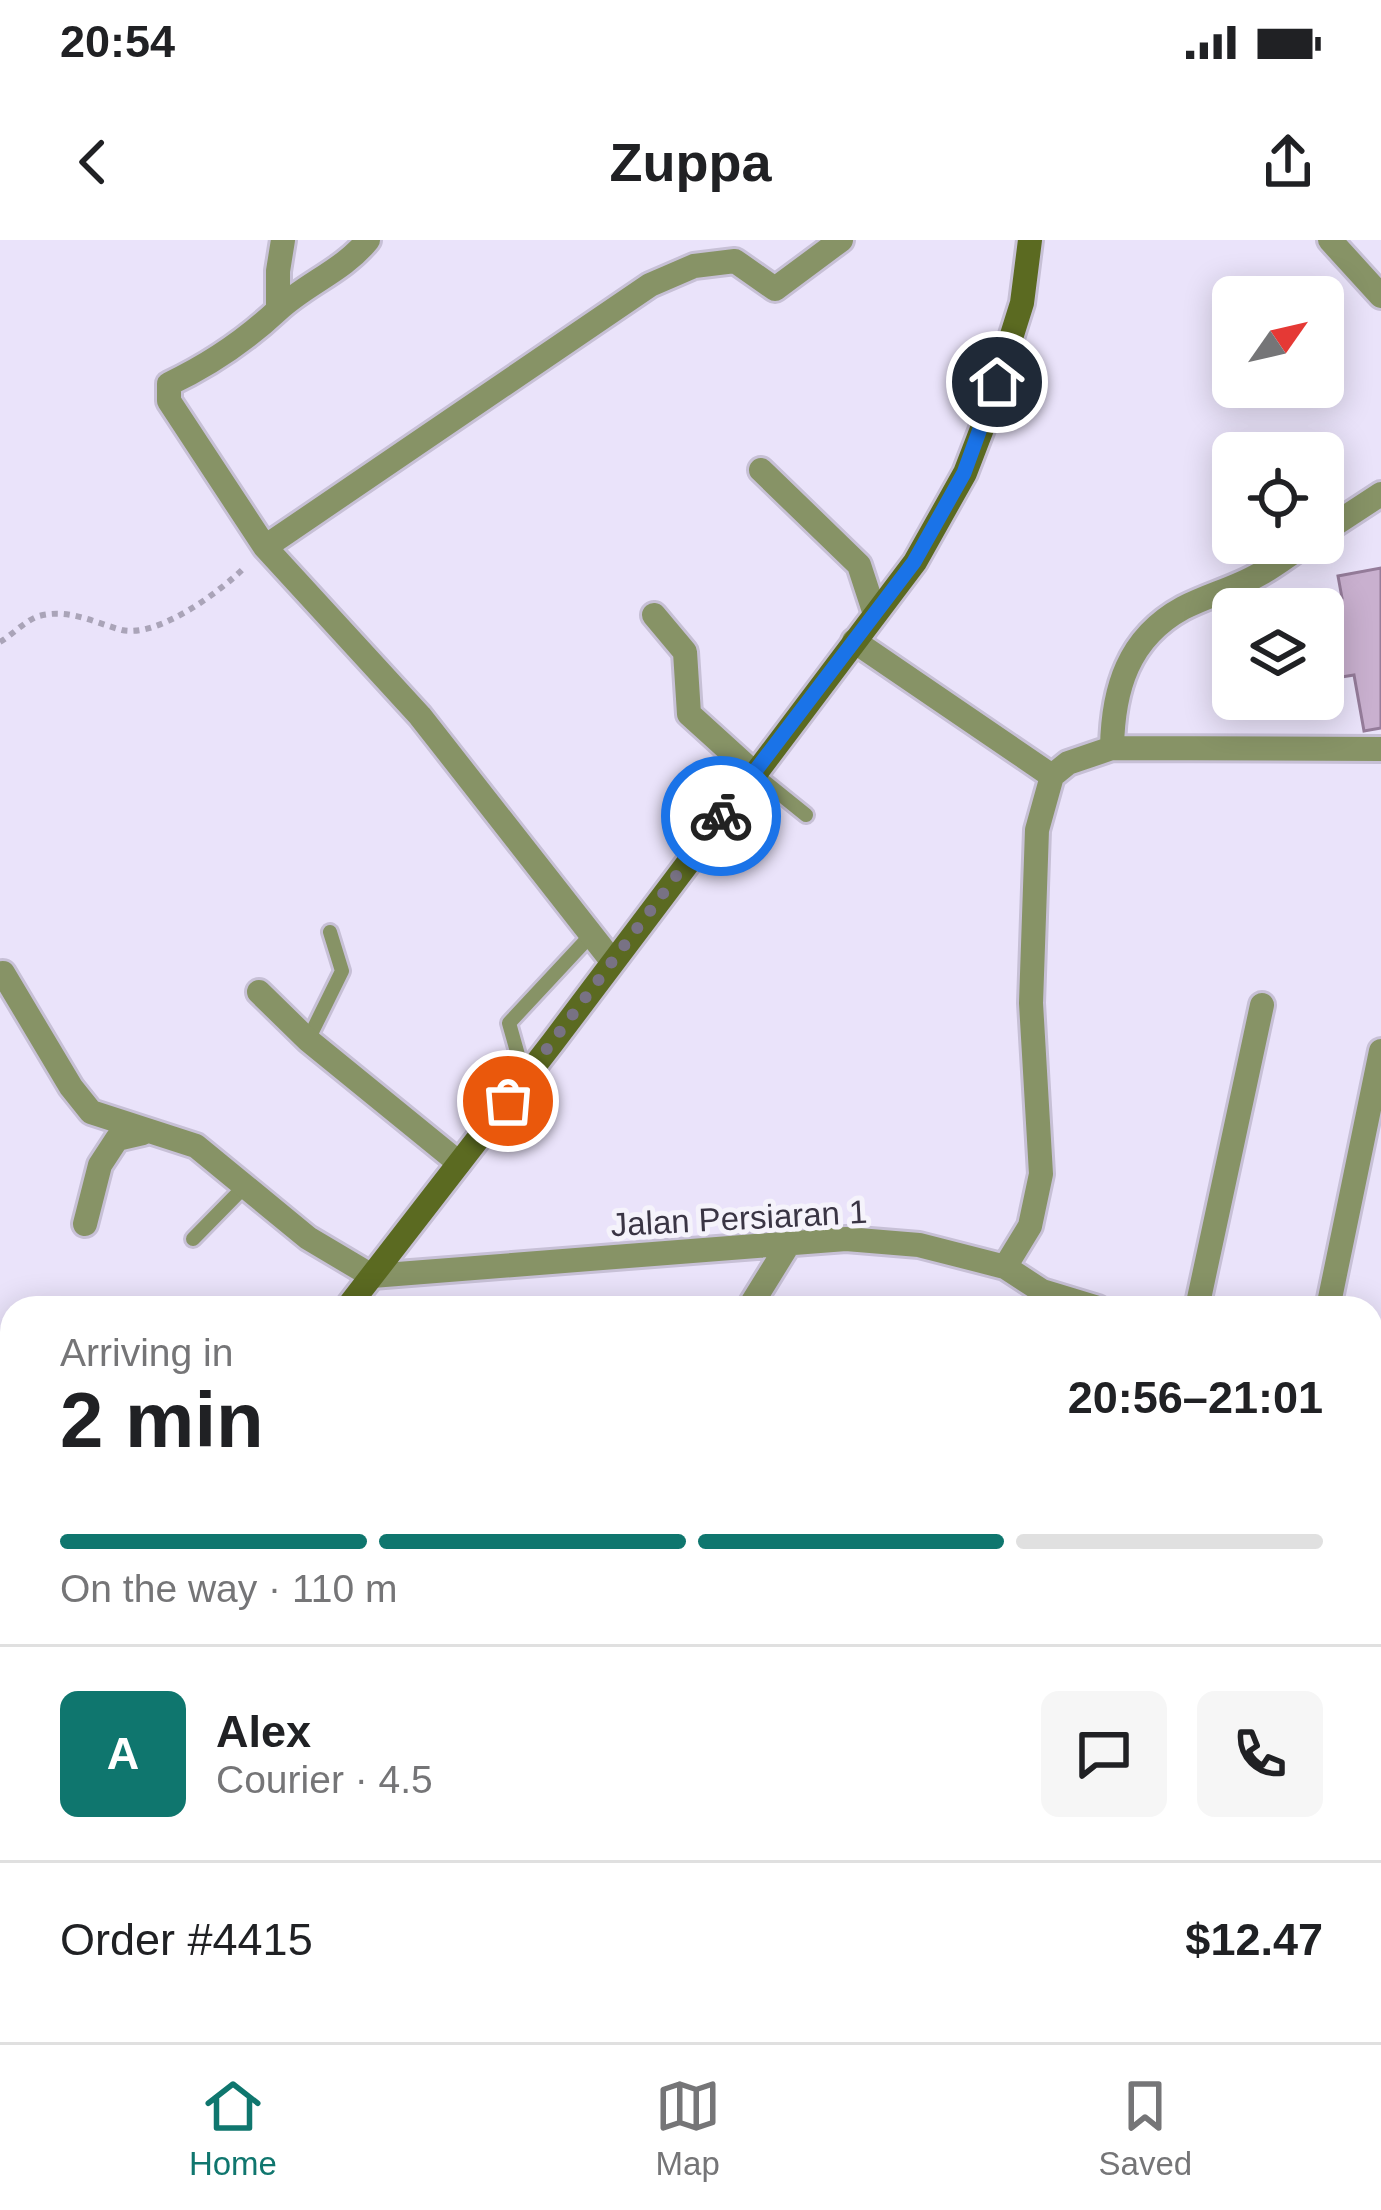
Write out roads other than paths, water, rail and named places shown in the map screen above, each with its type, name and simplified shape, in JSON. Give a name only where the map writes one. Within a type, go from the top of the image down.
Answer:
[{"type":"main road","points":[[356,1296],[525,1080],[914,562],[964,473],[1022,303],[1030,240]]},
{"type":"street","points":[[278,310],[284,240]]},
{"type":"street","points":[[368,240],[353,258],[278,310],[268,323],[169,385],[169,401],[265,547],[420,716],[612,961]]},
{"type":"street","points":[[265,547],[650,285],[694,266],[735,261],[775,290],[841,240]]},
{"type":"street","points":[[1330,240],[1381,296]]},
{"type":"street","points":[[761,470],[859,565],[875,614]]},
{"type":"street","points":[[1344,518],[1381,494]]},
{"type":"street","points":[[1112,748],[1112,716],[1122,671],[1153,628],[1275,564]]},
{"type":"street","points":[[653,615],[685,652],[689,714],[754,773]]},
{"type":"street","points":[[854,641],[1052,776]]},
{"type":"street","points":[[1005,1267],[1030,1226],[1041,1174],[1031,1003],[1037,830],[1052,776],[1068,763],[1112,748],[1381,749]]},
{"type":"street","points":[[3,973],[91,1112],[196,1146],[308,1238],[372,1276]]},
{"type":"street","points":[[259,992],[308,1040],[459,1163]]},
{"type":"street","points":[[1200,1296],[1262,1004]]},
{"type":"street","points":[[1330,1296],[1381,1051]]},
{"type":"street","points":[[85,1224],[100,1165],[117,1139],[146,1132]]},
{"type":"street","name":"Jalan Persiaran 1","points":[[372,1276],[846,1239],[919,1245],[1005,1267],[1058,1296]]},
{"type":"street","points":[[757,1296],[788,1246]]},
{"type":"lane","points":[[754,773],[806,815]]},
{"type":"lane","points":[[308,1040],[342,971],[330,932]]},
{"type":"lane","points":[[525,1080],[509,1023],[591,934]]},
{"type":"lane","points":[[193,1239],[247,1184]]}]
